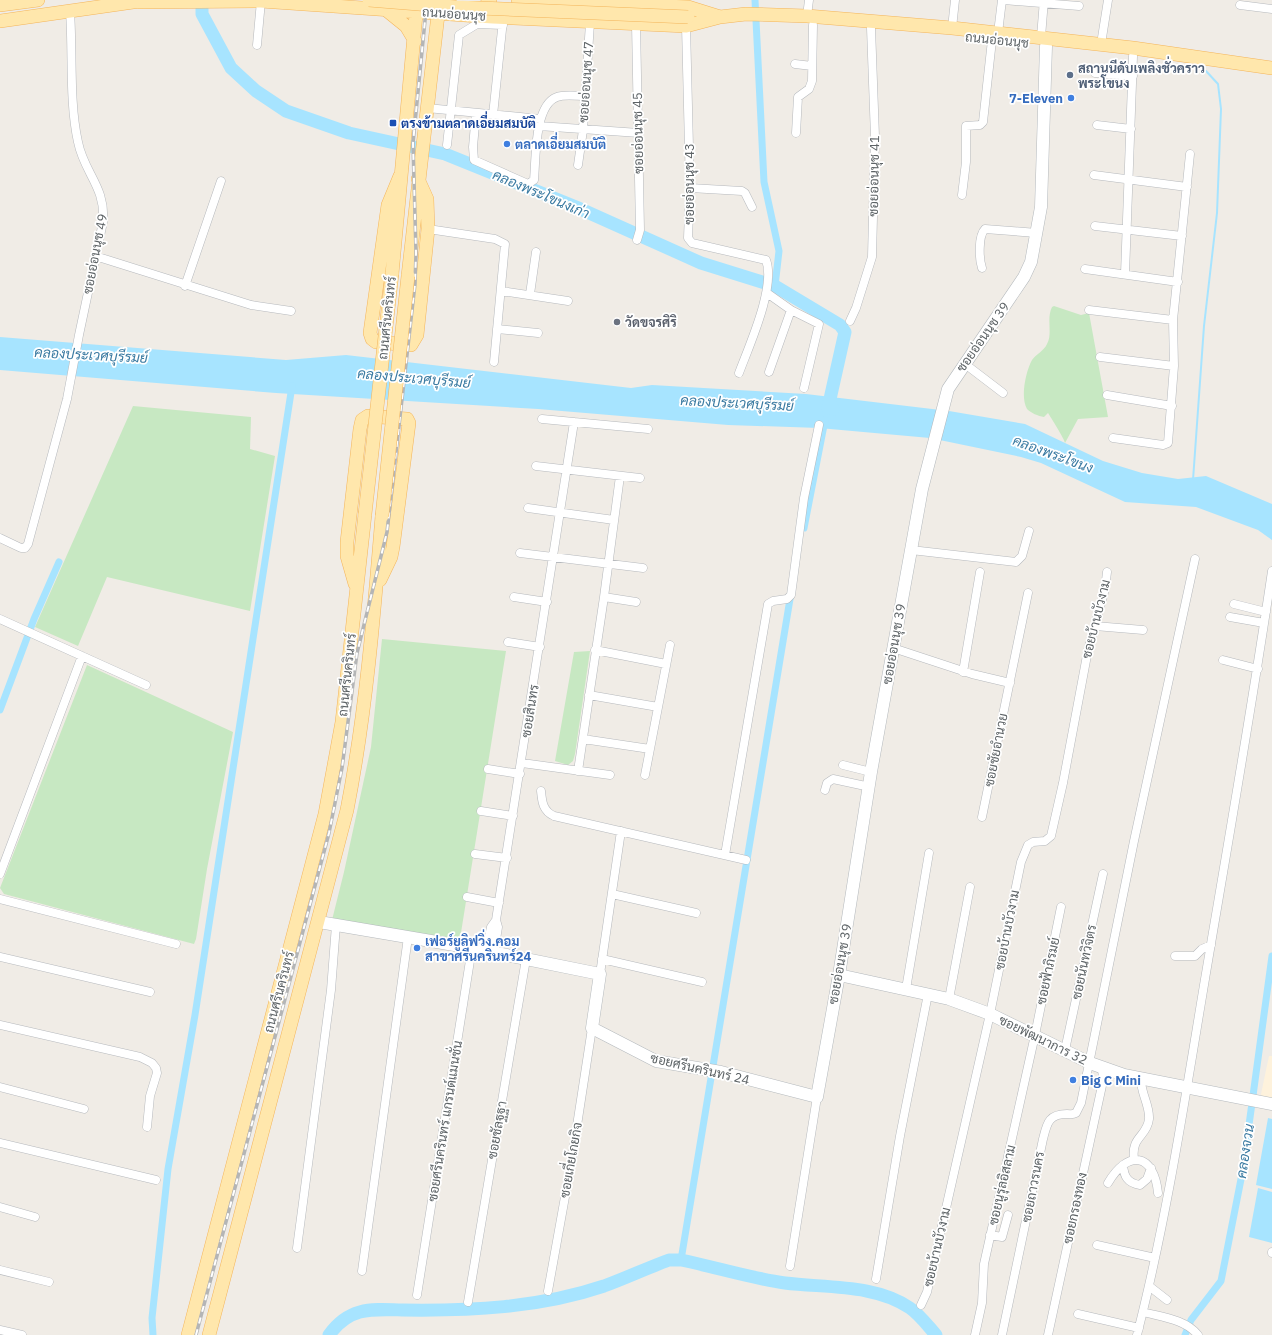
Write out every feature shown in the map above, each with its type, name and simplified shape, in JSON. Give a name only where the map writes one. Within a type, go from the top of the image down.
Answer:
[{"type":"main road","points":[[0,6],[38,0]]},
{"type":"main road","name":"ถนนอ่อนนุช","points":[[0,21],[144,1],[236,0],[364,2],[456,7],[688,13]]},
{"type":"main road","points":[[490,0],[486,5],[500,20]]},
{"type":"main road","name":"ถนนอ่อนนุช","points":[[518,0],[588,2],[720,17],[952,32],[1272,68]]},
{"type":"main road","name":"ถนนอ่อนนุช","points":[[364,2],[385,9],[417,6],[439,6],[465,15],[500,20],[636,24],[688,13]]},
{"type":"main road","name":"ถนนศรีนครินทร์","points":[[188,1335],[325,814],[342,722],[392,274],[400,176],[415,41],[417,6]]},
{"type":"main road","name":"ถนนศรีนครินทร์","points":[[210,1335],[348,810],[356,766],[376,589],[382,516],[418,179],[439,6]]},
{"type":"main road","points":[[385,9],[406,26],[415,41]]},
{"type":"main road","points":[[434,44],[443,25],[449,19],[465,15]]},
{"type":"main road","name":"ถนนอ่อนนุช","points":[[809,22],[871,28],[952,32]]},
{"type":"main road","name":"ถนนอ่อนนุช","points":[[1133,52],[1272,75]]},
{"type":"main road","points":[[400,176],[388,205],[370,333],[370,337],[376,342],[411,345],[416,339],[428,228],[427,199],[418,179]]},
{"type":"main road","points":[[357,588],[350,567],[346,542],[362,420],[368,416],[407,419],[409,423],[393,547],[391,557],[376,589]]},
{"type":"street","points":[[796,133],[798,97],[809,89],[812,81],[808,0]]},
{"type":"street","points":[[952,32],[954,0]]},
{"type":"street","points":[[962,195],[966,162],[966,126],[980,125],[983,122],[995,36],[1003,0],[1080,6]]},
{"type":"street","points":[[1101,48],[1108,0]]},
{"type":"street","points":[[256,45],[261,1]]},
{"type":"street","points":[[1043,42],[1044,2]]},
{"type":"street","points":[[1240,5],[1272,9]]},
{"type":"street","name":"ซอยอ่อนนุช 49","points":[[0,538],[21,548],[25,548],[28,544],[71,381],[104,213],[97,184],[84,161],[78,144],[75,124],[70,12]]},
{"type":"street","name":"ซอยอ่อนนุช 43","points":[[688,13],[690,188],[689,241],[766,260],[769,277],[767,290],[740,373]]},
{"type":"street","points":[[447,145],[459,36],[477,24],[500,20],[493,115]]},
{"type":"street","name":"ซอยอ่อนนุช 47","points":[[578,164],[583,130],[590,23]]},
{"type":"street","name":"ซอยอ่อนนุช 45","points":[[636,24],[639,133],[639,235]]},
{"type":"street","name":"ซอยอ่อนนุช 41","points":[[850,320],[856,308],[872,257],[875,137],[871,28]]},
{"type":"street","name":"ซอยอ่อนนุช 39","points":[[790,1266],[870,787],[871,772],[922,489],[948,389],[1024,277],[1031,262],[1037,233],[1041,207],[1043,42]]},
{"type":"street","points":[[1125,274],[1133,52]]},
{"type":"street","points":[[794,64],[812,66]]},
{"type":"street","points":[[1095,73],[1133,76]]},
{"type":"street","points":[[476,113],[472,147],[474,160],[524,184],[528,184],[534,180],[540,123],[548,102],[558,96],[585,96]]},
{"type":"street","points":[[427,108],[493,115],[583,130],[639,133]]},
{"type":"street","points":[[1097,125],[1130,129]]},
{"type":"street","points":[[1113,438],[1166,445],[1169,440],[1174,366],[1174,320],[1190,154]]},
{"type":"street","points":[[1094,175],[1128,181],[1187,187]]},
{"type":"street","points":[[185,286],[221,181]]},
{"type":"street","points":[[690,188],[742,192],[745,193],[752,207]]},
{"type":"street","points":[[1095,226],[1182,236]]},
{"type":"street","points":[[428,228],[454,231],[496,239],[504,242],[505,246],[494,362]]},
{"type":"street","points":[[982,268],[980,261],[982,234],[985,229],[1037,233]]},
{"type":"street","points":[[530,294],[536,252]]},
{"type":"street","points":[[95,256],[185,286],[251,305],[291,311]]},
{"type":"street","points":[[1085,269],[1178,282]]},
{"type":"street","points":[[767,290],[791,310],[819,324],[804,388]]},
{"type":"street","points":[[501,291],[530,294],[568,301]]},
{"type":"street","points":[[769,372],[791,310]]},
{"type":"street","points":[[1089,310],[1174,320]]},
{"type":"street","points":[[497,329],[538,333]]},
{"type":"street","points":[[1100,357],[1174,366]]},
{"type":"street","points":[[965,364],[1003,393]]},
{"type":"street","points":[[1107,395],[1172,406]]},
{"type":"street","points":[[542,419],[648,429]]},
{"type":"street","name":"ซอยสินทร","points":[[490,951],[491,927],[496,920],[507,858],[574,422]]},
{"type":"street","points":[[725,855],[768,604],[773,601],[787,599],[791,595],[804,498],[820,425]]},
{"type":"street","points":[[536,466],[640,478]]},
{"type":"street","points":[[578,771],[604,597],[620,476]]},
{"type":"street","points":[[528,508],[614,520]]},
{"type":"street","points":[[911,550],[1016,562],[1022,556],[1029,530]]},
{"type":"street","points":[[520,553],[644,568]]},
{"type":"street","points":[[1090,1062],[1134,841],[1195,559]]},
{"type":"street","points":[[1078,1314],[1138,1331],[1143,1312],[1155,1258],[1211,945],[1258,669],[1264,623],[1266,612],[1270,603],[1272,571]]},
{"type":"street","points":[[963,672],[980,572]]},
{"type":"street","name":"ซอยบ้านบัวงาม","points":[[921,1305],[927,1292],[990,1014],[1024,850],[1033,842],[1048,840],[1053,827],[1063,783],[1077,701],[1107,572]]},
{"type":"street","name":"ซอยชัยอำนวย","points":[[982,817],[1028,593]]},
{"type":"street","points":[[514,597],[547,602]]},
{"type":"street","points":[[604,597],[636,602]]},
{"type":"street","points":[[1234,604],[1266,612]]},
{"type":"street","points":[[1230,617],[1264,623]]},
{"type":"street","points":[[0,619],[146,685]]},
{"type":"street","points":[[1095,626],[1143,630]]},
{"type":"street","points":[[508,642],[540,647]]},
{"type":"street","points":[[645,775],[670,645]]},
{"type":"street","points":[[893,648],[963,672],[1010,683]]},
{"type":"street","points":[[595,650],[666,664]]},
{"type":"street","points":[[0,874],[82,656]]},
{"type":"street","points":[[1223,660],[1258,669]]},
{"type":"street","points":[[589,695],[658,707]]},
{"type":"street","points":[[583,739],[650,749]]},
{"type":"street","points":[[522,763],[610,776]]},
{"type":"street","points":[[843,765],[871,772]]},
{"type":"street","points":[[488,769],[520,774]]},
{"type":"street","points":[[825,790],[827,783],[833,779],[870,787]]},
{"type":"street","points":[[541,791],[542,802],[547,813],[554,816],[746,860]]},
{"type":"street","points":[[482,811],[513,816]]},
{"type":"street","points":[[592,1028],[621,831]]},
{"type":"street","points":[[906,989],[929,853]]},
{"type":"street","points":[[475,854],[507,858]]},
{"type":"street","name":"ซอยนันทวิจิตร","points":[[1065,1050],[1103,874]]},
{"type":"street","points":[[948,999],[970,888]]},
{"type":"street","points":[[612,894],[696,913]]},
{"type":"street","points":[[467,897],[499,903]]},
{"type":"street","points":[[0,899],[176,944]]},
{"type":"street","name":"ซอยฟ้าภิรมย์","points":[[1035,1035],[1062,907]]},
{"type":"street","points":[[319,922],[490,951],[600,974]]},
{"type":"street","points":[[297,1248],[331,990],[336,925]]},
{"type":"street","points":[[362,1271],[408,937]]},
{"type":"street","points":[[1175,956],[1195,956],[1202,949],[1211,945]]},
{"type":"street","name":"ซอยศรีนครินทร์ แกรนด์แมนชั่น","points":[[417,1295],[472,948]]},
{"type":"street","points":[[0,957],[150,992]]},
{"type":"street","name":"ซอยชัลฐฐา","points":[[468,1302],[526,959]]},
{"type":"street","points":[[602,959],[702,982]]},
{"type":"street","name":"ซอยพัฒนาการ 32","points":[[839,975],[948,999],[990,1014],[1107,1069],[1186,1088],[1271,1104]]},
{"type":"street","points":[[876,1279],[900,1136],[928,994]]},
{"type":"street","points":[[0,1024],[140,1057],[152,1063],[156,1068],[157,1073],[150,1096],[147,1126]]},
{"type":"street","name":"ซอยศรีนครินทร์ 24","points":[[592,1028],[656,1060],[716,1071],[817,1098]]},
{"type":"street","name":"ซอยเกี่ยโกยกิจ","points":[[548,1291],[572,1158],[592,1028]]},
{"type":"street","name":"ซอยนูรุ่ลอิสลาม","points":[[975,1335],[982,1303],[984,1264],[1035,1035]]},
{"type":"street","name":"ซอยถาวรนคร","points":[[1002,1335],[1043,1139],[1048,1123],[1051,1117],[1056,1115],[1076,1113],[1081,1103],[1090,1062]]},
{"type":"street","name":"ซอยกรองทอง","points":[[1048,1335],[1103,1081],[1107,1069]]},
{"type":"street","points":[[1134,1159],[1134,1145],[1148,1124],[1149,1117],[1140,1086],[1141,1078]]},
{"type":"street","points":[[0,1087],[84,1109]]},
{"type":"street","points":[[0,1143],[156,1180]]},
{"type":"street","points":[[1108,1183],[1116,1169],[1134,1159],[1143,1161],[1151,1168],[1157,1180],[1158,1193]]},
{"type":"street","points":[[1123,1165],[1126,1178],[1132,1183],[1140,1185],[1148,1179],[1151,1168]]},
{"type":"street","points":[[0,1207],[35,1217]]},
{"type":"street","points":[[990,1235],[1002,1237],[1008,1215]]},
{"type":"street","points":[[1097,1245],[1155,1258]]},
{"type":"street","points":[[0,1270],[49,1282]]},
{"type":"street","points":[[1149,1286],[1167,1300]]},
{"type":"street","points":[[1143,1312],[1184,1324],[1195,1332]]},
{"type":"street","points":[[0,1330],[22,1335]]},
{"type":"shaded area","points":[[1269,1056],[1272,1056],[1272,1102],[1260,1099]]},
{"type":"green space","points":[[1054,306],[1081,315],[1089,313],[1108,417],[1078,419],[1065,443],[1048,413],[1044,417],[1030,412],[1027,409],[1024,398],[1026,377],[1032,360],[1042,351],[1049,340],[1050,312]]},
{"type":"green space","points":[[133,406],[251,417],[250,449],[275,456],[250,611],[107,577],[78,646],[35,627]]},
{"type":"green space","points":[[382,639],[506,651],[460,939],[332,920],[371,747]]},
{"type":"green space","points":[[590,651],[575,754],[573,761],[568,765],[555,761],[574,652]]},
{"type":"green space","points":[[87,665],[233,732],[194,944],[4,894],[0,888]]},
{"type":"water","points":[[0,337],[286,360],[346,355],[631,388],[652,385],[806,394],[949,411],[1025,424],[1103,461],[1142,473],[1178,479],[1206,476],[1272,504],[1272,540],[1258,530],[1196,507],[1125,502],[1041,463],[1021,457],[930,438],[819,428],[728,425],[538,409],[276,393],[0,370]]},
{"type":"water","points":[[1268,1118],[1272,1119],[1272,1189],[1256,1185]]},
{"type":"water","points":[[1258,1188],[1272,1192],[1272,1243],[1249,1237]]},
{"type":"waterway","name":"คลองพระโขนงเก่า","points":[[202,0],[202,14],[231,68],[256,91],[286,111],[349,133],[445,154],[576,207],[701,263],[775,286],[840,325],[845,332],[828,408],[833,409]]},
{"type":"waterway","points":[[755,0],[764,182],[779,251],[775,286]]},
{"type":"waterway","points":[[1193,480],[1204,326],[1217,213],[1221,109],[1218,84],[1206,71]]},
{"type":"waterway","points":[[153,1335],[152,1318],[168,1169],[195,1015],[292,386]]},
{"type":"waterway","points":[[804,528],[825,420]]},
{"type":"waterway","points":[[0,710],[34,619],[59,562]]},
{"type":"waterway","points":[[681,1260],[791,593]]},
{"type":"waterway","name":"คลองจวน","points":[[1185,1335],[1191,1320],[1221,1281],[1243,1169],[1272,956]]},
{"type":"waterway","points":[[329,1335],[344,1319],[361,1312],[371,1310],[479,1309],[529,1304],[555,1299],[604,1286],[669,1260],[681,1260],[772,1281],[801,1285],[850,1288],[881,1295],[896,1300],[910,1308],[921,1317],[936,1335]]},
{"type":"railway","points":[[196,1335],[329,833],[342,768],[357,653],[387,532],[415,284],[416,253],[413,143],[427,0]]},
{"type":"place","name":"สถานนีดับเพลิงชั่วคราว พระโขนง","points":[[1070,75]]},
{"type":"place","name":"7-Eleven","points":[[1071,98]]},
{"type":"place","name":"ตรงข้ามตลาดเอี่ยมสมบัติ","points":[[393,123]]},
{"type":"place","name":"ตลาดเอี่ยมสมบัติ","points":[[507,144]]},
{"type":"place","name":"วัดขจรศิริ","points":[[617,322]]},
{"type":"place","name":"เฟอร์ยูลิฟวิ่ง.คอม สาขาศรีนครินทร์24","points":[[417,948]]},
{"type":"place","name":"Big C Mini","points":[[1073,1080]]},
{"type":"water label","name":"คลองประเวศบุรีรมย์","points":[[91,355]]},
{"type":"water label","name":"คลองประเวศบุรีรมย์","points":[[414,378]]},
{"type":"water label","name":"คลองประเวศบุรีรมย์","points":[[737,403]]},
{"type":"water label","name":"คลองพระโขนง","points":[[1053,454]]}]
